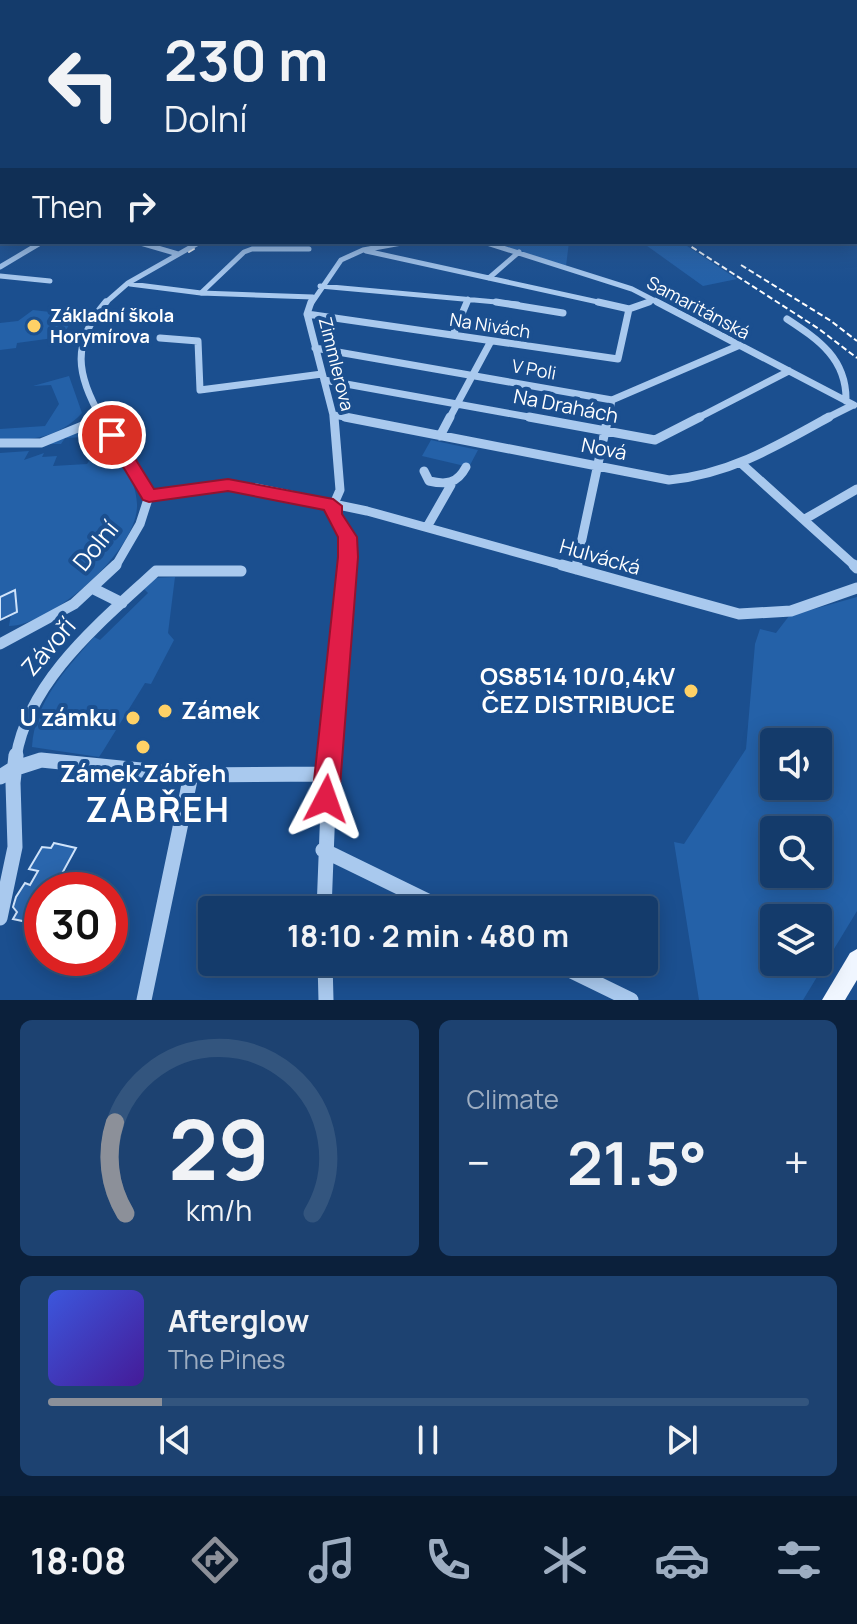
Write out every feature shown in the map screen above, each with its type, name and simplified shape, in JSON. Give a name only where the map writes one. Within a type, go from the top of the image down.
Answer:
[{"type":"main road","points":[[833,1000],[857,960]]},
{"type":"street","points":[[0,267],[39,244]]},
{"type":"street","points":[[144,244],[178,254]]},
{"type":"street","points":[[196,244],[99,306],[86,323],[80,340],[80,366],[88,393],[149,496],[228,485],[333,506],[333,515],[347,537],[348,557],[327,774],[324,896]]},
{"type":"street","name":"Zimmlerova","points":[[333,506],[340,490],[334,415],[307,314],[313,297],[341,260],[363,250],[396,244]]},
{"type":"street","points":[[491,244],[519,252]]},
{"type":"street","points":[[201,293],[242,253],[252,249],[309,249]]},
{"type":"street","points":[[363,250],[629,309],[655,300]]},
{"type":"street","points":[[489,278],[519,252]]},
{"type":"street","name":"Samaritánská","points":[[519,252],[632,289],[852,404]]},
{"type":"street","points":[[0,276],[50,281]]},
{"type":"street","points":[[130,284],[201,293],[313,297]]},
{"type":"street","points":[[320,286],[528,305],[563,313]]},
{"type":"street","points":[[453,335],[468,299]]},
{"type":"street","name":"Na Nivách","points":[[307,314],[618,359],[629,309]]},
{"type":"street","points":[[787,319],[830,349],[848,379],[852,404]]},
{"type":"street","name":"Na Drahách","points":[[160,338],[198,341],[200,390],[323,377],[655,440],[789,371]]},
{"type":"street","points":[[440,436],[491,341]]},
{"type":"street","points":[[576,569],[612,400],[740,345]]},
{"type":"street","name":"V Poli","points":[[315,348],[612,400]]},
{"type":"street","name":"Nová","points":[[334,415],[669,480],[696,479],[743,465],[852,404]]},
{"type":"street","points":[[0,443],[41,443],[102,418]]},
{"type":"street","points":[[743,465],[857,568]]},
{"type":"street","points":[[427,527],[451,485],[461,479],[466,467]]},
{"type":"street","points":[[424,471],[429,481],[451,485]]},
{"type":"street","points":[[805,519],[857,489]]},
{"type":"street","name":"Dolní","points":[[0,644],[38,627],[94,589],[133,546],[149,496]]},
{"type":"street","name":"Hulvácká","points":[[333,506],[427,527],[739,614],[791,611],[857,588]]},
{"type":"street","name":"Závoří","points":[[0,918],[15,857],[13,769],[26,722],[40,692],[60,666],[156,571],[241,571]]},
{"type":"street","points":[[94,589],[122,603]]},
{"type":"street","points":[[0,777],[13,769],[41,760],[191,775],[327,774]]},
{"type":"street","points":[[144,1000],[191,775]]},
{"type":"street","points":[[323,850],[417,896]]},
{"type":"street","points":[[325,976],[326,1000]]},
{"type":"street","points":[[582,976],[631,1000]]},
{"type":"shaded area","points":[[496,244],[569,244],[566,266]]},
{"type":"shaded area","points":[[644,244],[684,244],[737,279],[703,286]]},
{"type":"shaded area","points":[[33,310],[76,315],[61,337],[17,343],[16,348],[0,350],[0,323],[18,321]]},
{"type":"shaded area","points":[[69,376],[82,413],[54,433],[0,441],[0,429],[45,426],[59,404],[51,385],[33,386]]},
{"type":"shaded area","points":[[92,424],[121,461],[132,482],[137,504],[134,522],[124,542],[90,582],[47,613],[27,623],[9,626],[11,614],[17,611],[15,591],[0,597],[0,453],[29,451],[24,460],[44,453],[42,457],[57,456],[53,466],[87,464],[96,450],[92,449],[95,443],[84,443],[86,437],[65,438],[61,444],[49,444]]},
{"type":"shaded area","points":[[431,440],[478,450],[469,467],[422,456]]},
{"type":"shaded area","points":[[175,577],[168,633],[174,640],[151,684],[145,683],[99,757],[32,747],[34,730],[45,701],[72,662],[94,637],[100,640],[148,593],[144,589],[155,578]]},
{"type":"shaded area","points":[[857,597],[857,911],[832,952],[832,904],[760,904],[760,976],[818,976],[803,1000],[699,1000],[674,842],[684,844],[746,749],[755,644],[760,629],[776,633],[789,616]]},
{"type":"building","points":[[15,590],[17,612],[0,620],[0,597]]},
{"type":"building","points":[[54,843],[76,848],[63,872],[29,869],[42,847],[51,848]]},
{"type":"building","points":[[24,885],[24,921],[13,919],[17,912],[13,907]]},
{"type":"tram line","points":[[189,252],[194,249]]},
{"type":"railway","points":[[687,244],[819,329],[857,358]]},
{"type":"railway","points":[[741,265],[831,321],[857,341]]},
{"type":"place","name":"Základní škola Horymírova","points":[[34,326]]},
{"type":"place","name":"OS8514 10/0,4kV ČEZ DISTRIBUCE","points":[[691,691]]},
{"type":"place","name":"Zámek","points":[[165,711]]},
{"type":"place","name":"U zámku","points":[[133,718]]},
{"type":"place","name":"Zámek Zábřeh","points":[[143,747]]},
{"type":"district","name":"ZÁBŘEH","points":[[158,810]]},
{"type":"route","points":[[112,435],[149,496],[228,485],[256,488],[333,506],[333,515],[347,537],[348,557],[326,799]]}]
